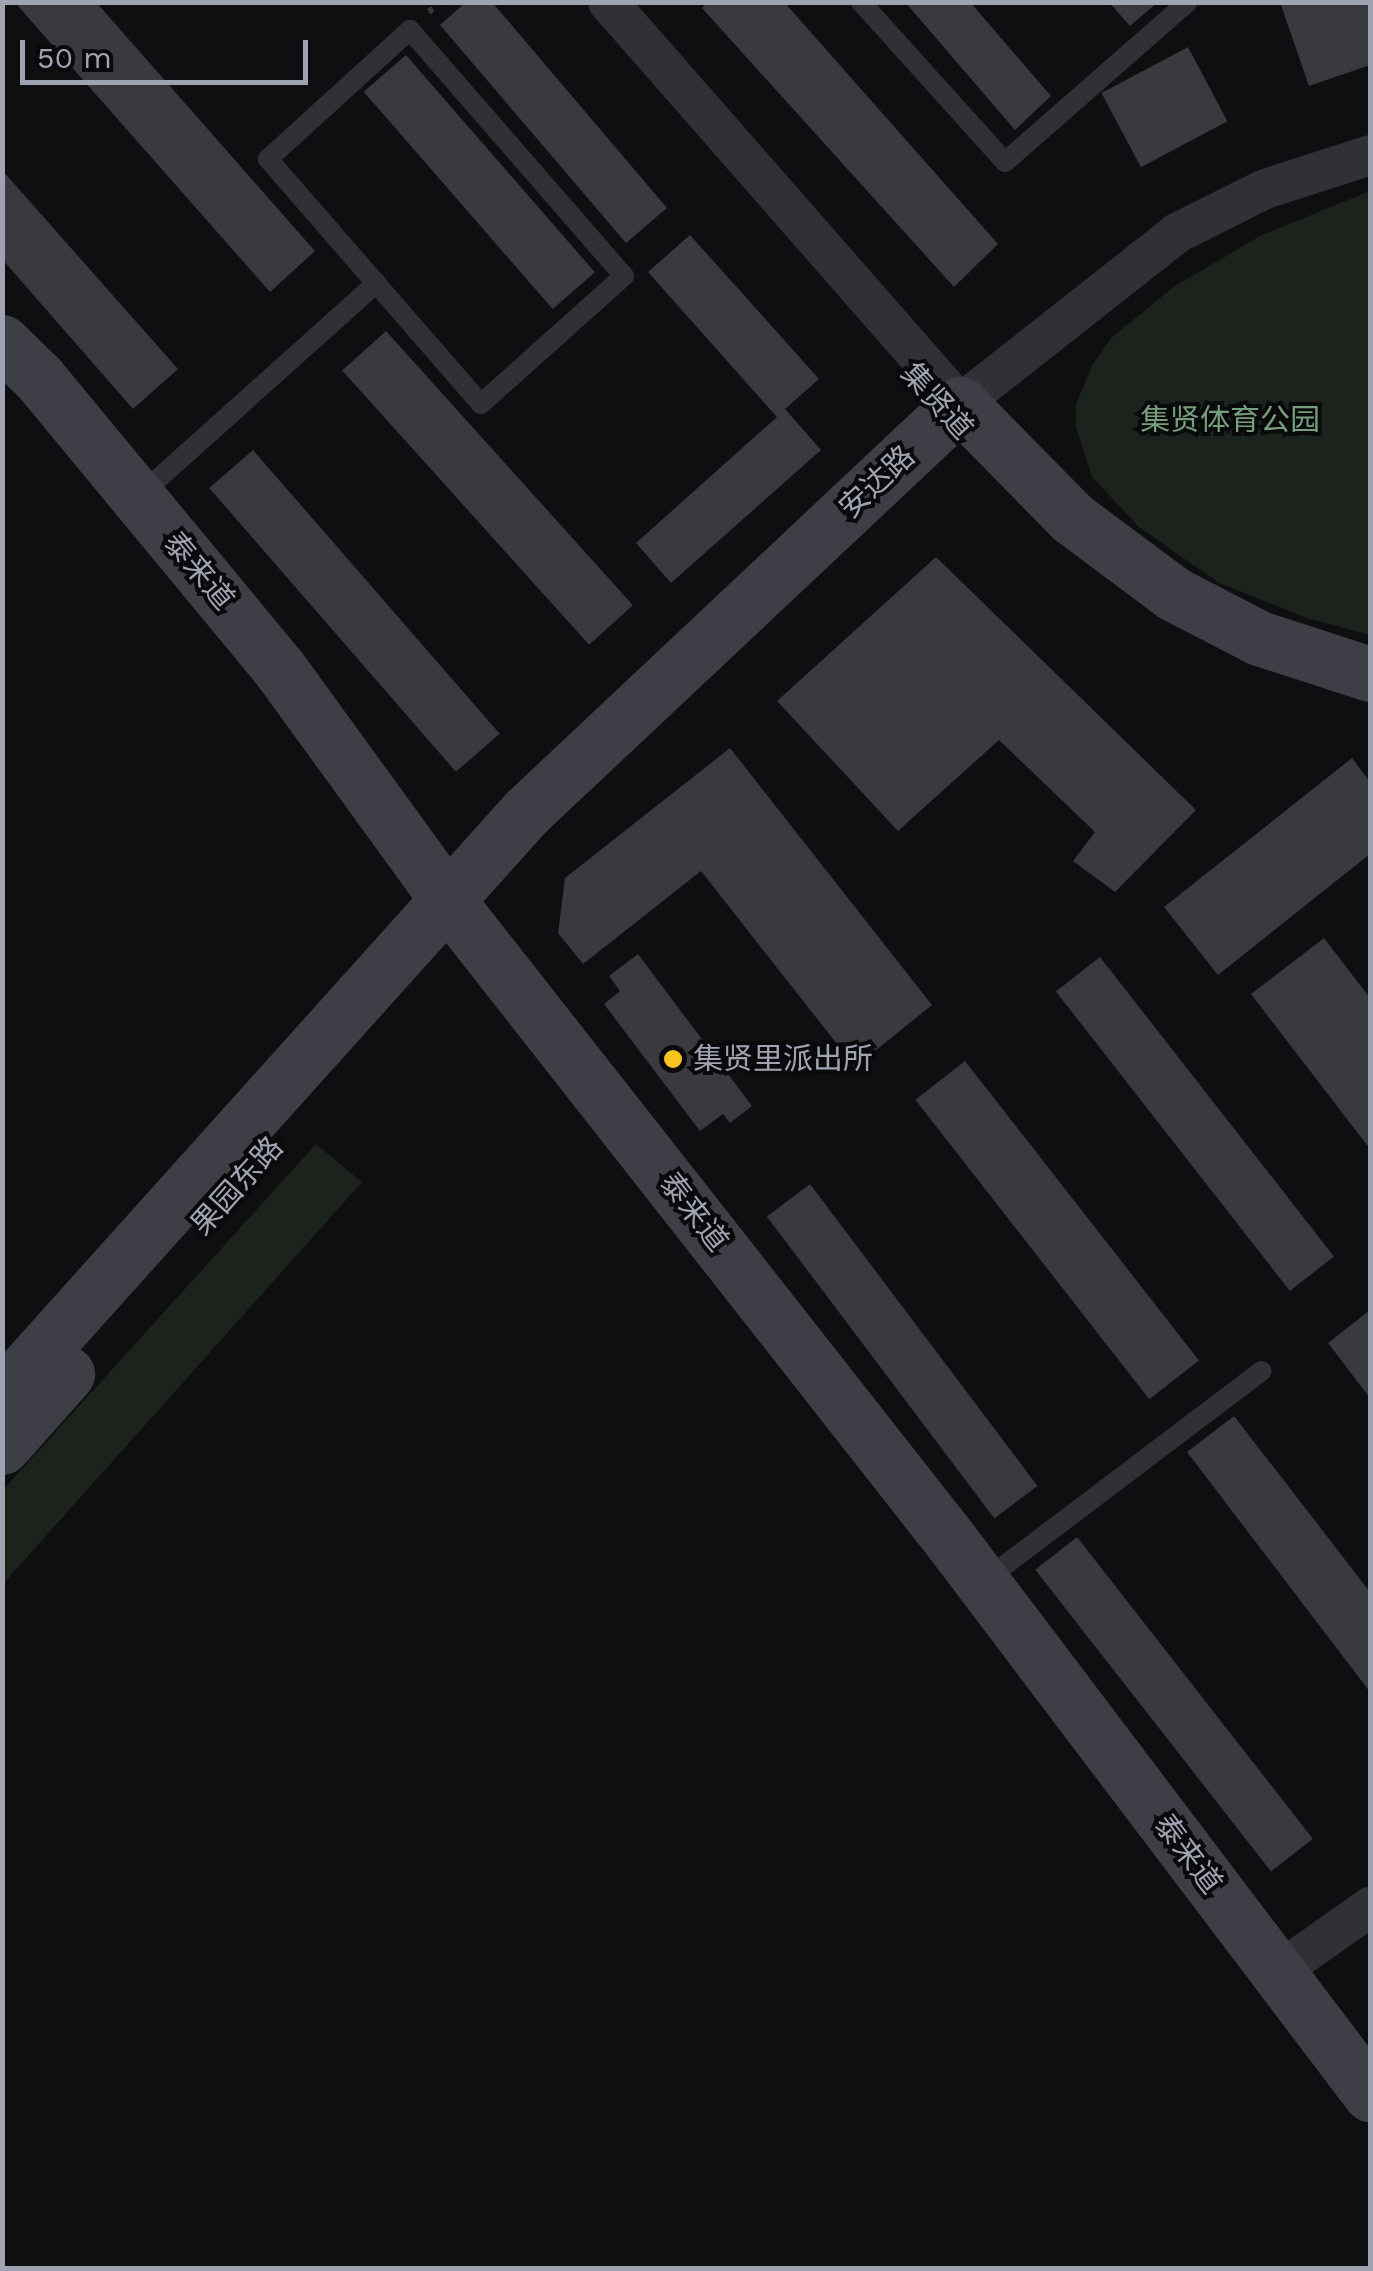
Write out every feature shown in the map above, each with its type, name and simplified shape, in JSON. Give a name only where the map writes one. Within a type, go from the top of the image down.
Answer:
[{"type":"street","name":"集贤道","points":[[584,2],[1063,531],[1167,608],[1256,656],[1370,694]]},
{"type":"street","name":"集贤道","points":[[608,2],[960,415],[1072,518],[1174,594],[1259,638],[1370,674]]},
{"type":"street","name":"安达路","points":[[457,911],[526,812],[960,415],[1177,233],[1265,189],[1370,155]]},
{"type":"street","name":"安达路","points":[[960,415],[1161,262],[1282,200],[1370,174]]},
{"type":"street","name":"泰来道","points":[[2,342],[39,378],[279,668],[457,911],[983,1582],[1370,2094]]},
{"type":"street","name":"果园东路","points":[[2,1396],[457,911]]},
{"type":"street","name":"果园东路","points":[[2,1446],[388,1018],[457,911]]},
{"type":"street","points":[[1278,1972],[1370,1907]]},
{"type":"lane","points":[[861,2],[1006,162],[1188,2]]},
{"type":"lane","points":[[410,30],[624,276],[481,404],[376,283],[268,159],[410,30]]},
{"type":"lane","points":[[138,498],[376,283]]},
{"type":"lane","points":[[983,1582],[1262,1370]]},
{"type":"green space","name":"集贤体育公园","points":[[1370,191],[1370,635],[1307,618],[1219,583],[1139,527],[1092,477],[1076,427],[1076,404],[1092,366],[1112,337],[1175,286],[1262,235]]},
{"type":"green space","points":[[316,1144],[362,1182],[3,1584],[3,1490]]},
{"type":"building","points":[[22,2],[96,2],[315,251],[270,292],[18,6]]},
{"type":"building","points":[[466,2],[492,2],[667,208],[626,243],[440,25]]},
{"type":"building","points":[[708,2],[784,2],[998,244],[954,287],[702,8]]},
{"type":"building","points":[[905,2],[970,2],[1051,96],[1015,130]]},
{"type":"building","points":[[1109,2],[1158,2],[1130,26]]},
{"type":"building","points":[[1370,2],[1370,65],[1309,86],[1281,5]]},
{"type":"building","points":[[1188,47],[1227,121],[1141,167],[1101,93]]},
{"type":"building","points":[[406,55],[595,272],[553,309],[364,92]]},
{"type":"building","points":[[2,170],[178,369],[133,409],[2,259]]},
{"type":"building","points":[[690,235],[819,379],[785,409],[821,450],[671,583],[636,543],[777,417],[648,272]]},
{"type":"building","points":[[386,331],[633,605],[589,645],[342,370]]},
{"type":"building","points":[[253,450],[500,734],[456,772],[209,488]]},
{"type":"building","points":[[936,557],[1196,810],[1115,892],[1073,861],[1095,832],[999,740],[898,831],[777,701]]},
{"type":"building","points":[[730,748],[932,1005],[855,1067],[701,871],[583,964],[558,933],[565,878]]},
{"type":"building","points":[[1352,758],[1370,782],[1370,854],[1218,975],[1164,907]]},
{"type":"building","points":[[1324,938],[1370,998],[1370,1149],[1251,994]]},
{"type":"building","points":[[638,954],[752,1106],[730,1123],[723,1114],[700,1131],[604,1004],[620,991],[609,976]]},
{"type":"building","points":[[1100,957],[1334,1256],[1290,1291],[1056,991]]},
{"type":"building","points":[[965,1061],[1199,1360],[1149,1399],[915,1100]]},
{"type":"building","points":[[810,1184],[1037,1486],[994,1518],[767,1216]]},
{"type":"building","points":[[1370,1310],[1370,1398],[1328,1343]]},
{"type":"building","points":[[1234,1416],[1370,1592],[1370,1692],[1187,1452]]},
{"type":"building","points":[[1077,1537],[1313,1839],[1271,1871],[1035,1570]]},
{"type":"place","name":"集贤里派出所","points":[[673,1059]]}]
